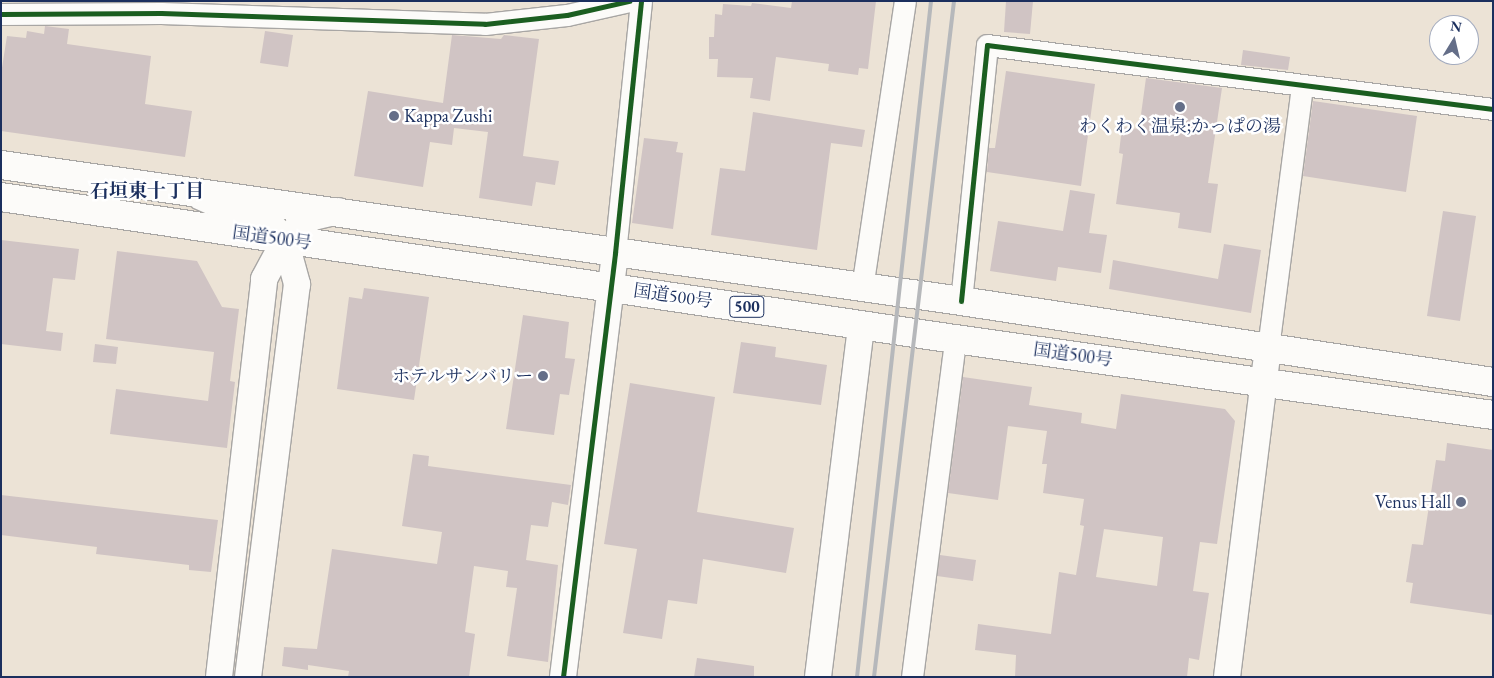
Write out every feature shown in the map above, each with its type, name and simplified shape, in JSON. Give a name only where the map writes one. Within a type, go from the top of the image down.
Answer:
[{"type":"highway","name":"国道500号","points":[[1,165],[340,211],[615,253],[961,301],[1493,382]]},
{"type":"highway","name":"国道500号","points":[[1,197],[955,339],[1493,414]]},
{"type":"street","points":[[1,14],[161,13],[485,24],[567,15],[629,1]]},
{"type":"street","points":[[563,677],[615,253],[641,1]]},
{"type":"street","points":[[893,1],[900,37]]},
{"type":"street","points":[[862,288],[905,1]]},
{"type":"street","points":[[961,301],[987,45],[1493,109]]},
{"type":"street","points":[[1227,677],[1302,85]]},
{"type":"street","points":[[189,191],[240,214],[270,223],[285,240],[297,284],[248,677]]},
{"type":"street","points":[[219,677],[264,279],[285,240],[313,217],[340,211]]},
{"type":"street","points":[[818,677],[862,325]]},
{"type":"street","points":[[912,677],[955,339]]},
{"type":"building","points":[[792,1],[876,1],[868,69],[859,68],[858,75],[828,71],[829,64],[776,57],[770,101],[750,98],[753,78],[717,77],[718,59],[709,59],[709,37],[714,37],[715,14],[722,15],[723,4],[751,6],[752,3],[791,8]]},
{"type":"building","points":[[1006,1],[1033,1],[1030,34],[1004,32]]},
{"type":"building","points":[[45,26],[69,29],[67,44],[151,56],[145,104],[192,111],[185,157],[1,131],[1,74],[7,36],[26,38],[27,31],[44,34]]},
{"type":"building","points":[[265,31],[293,35],[288,67],[260,63]]},
{"type":"building","points":[[452,35],[501,39],[504,35],[539,39],[523,156],[559,161],[555,185],[536,182],[532,206],[479,198],[488,132],[454,128],[452,145],[430,142],[423,187],[354,176],[368,91],[443,103]]},
{"type":"building","points":[[1243,50],[1290,57],[1288,70],[1241,65]]},
{"type":"building","points":[[1006,71],[1095,84],[1081,186],[987,172],[989,148],[995,148]]},
{"type":"building","points":[[1146,78],[1222,88],[1208,183],[1218,184],[1211,233],[1178,228],[1180,213],[1116,204],[1123,154],[1119,153],[1122,127],[1139,129]]},
{"type":"building","points":[[1313,101],[1417,116],[1406,192],[1303,176]]},
{"type":"building","points":[[753,112],[865,130],[862,147],[831,143],[817,250],[711,235],[720,168],[745,171]]},
{"type":"building","points":[[644,138],[678,142],[676,152],[683,153],[673,229],[632,223]]},
{"type":"building","points":[[1070,190],[1095,194],[1089,233],[1107,235],[1101,273],[1058,267],[1056,281],[990,271],[998,221],[1063,231]]},
{"type":"building","points":[[1443,211],[1476,216],[1460,321],[1427,316]]},
{"type":"building","points":[[1,240],[79,249],[75,280],[53,278],[46,331],[63,333],[61,351],[1,344]]},
{"type":"building","points":[[1224,244],[1261,250],[1251,313],[1109,289],[1113,260],[1218,279]]},
{"type":"building","points":[[117,251],[197,261],[222,307],[239,309],[230,381],[235,382],[227,448],[110,434],[116,389],[208,401],[214,352],[106,339]]},
{"type":"building","points":[[364,288],[429,297],[414,400],[337,389],[349,297],[362,299]]},
{"type":"building","name":"ホテルサンバリー","points":[[523,315],[569,322],[565,358],[575,359],[569,395],[560,394],[554,435],[506,429]]},
{"type":"building","points":[[741,342],[776,347],[775,357],[827,365],[821,405],[733,393]]},
{"type":"building","points":[[95,344],[118,347],[116,364],[93,362]]},
{"type":"building","points":[[963,377],[1032,387],[1029,405],[1082,413],[1081,423],[1116,429],[1121,394],[1225,409],[1235,421],[1217,544],[1200,542],[1193,591],[1209,593],[1199,660],[1189,658],[1187,677],[1015,677],[1016,655],[975,650],[978,624],[1051,634],[1059,572],[1076,575],[1084,526],[1080,525],[1084,499],[1043,493],[1047,464],[1042,464],[1047,431],[1008,426],[998,500],[948,493]],"holes":[[[1104,529],[1163,537],[1157,586],[1096,577]]]},
{"type":"building","points":[[630,383],[715,397],[697,512],[794,528],[786,573],[703,559],[697,604],[668,600],[662,639],[623,633],[637,549],[604,544]]},
{"type":"building","name":"Venus Hall","points":[[1447,443],[1493,450],[1493,615],[1410,603],[1413,583],[1406,582],[1412,544],[1423,545],[1436,460],[1445,461]]},
{"type":"building","points":[[413,454],[429,456],[428,466],[571,485],[568,505],[552,502],[548,527],[531,525],[526,560],[558,565],[548,662],[507,656],[517,588],[506,587],[508,571],[474,566],[465,632],[475,634],[469,677],[348,677],[349,671],[308,665],[308,670],[282,666],[284,647],[317,649],[332,549],[437,564],[442,532],[402,526]]},
{"type":"building","points":[[1,495],[218,520],[211,572],[189,570],[189,565],[96,554],[97,547],[1,535]]},
{"type":"building","points":[[940,555],[976,560],[973,581],[937,576]]},
{"type":"building","points":[[697,658],[754,666],[754,677],[694,677]]},
{"type":"railway","points":[[857,677],[931,1]]},
{"type":"railway","points":[[874,677],[954,1]]},
{"type":"cycle path","points":[[1,14],[161,13],[485,24],[567,15],[629,1]]},
{"type":"cycle path","points":[[563,677],[615,253],[641,1]]},
{"type":"cycle path","points":[[961,301],[987,45],[1493,109]]},
{"type":"place","name":"わくわく温泉;かっぱの湯","points":[[1180,107]]},
{"type":"place","name":"Kappa Zushi","points":[[394,116]]},
{"type":"place","name":"ホテルサンバリー","points":[[543,376]]},
{"type":"place","name":"Venus Hall","points":[[1461,502]]},
{"type":"district","name":"石垣東十丁目","points":[[147,191]]}]
